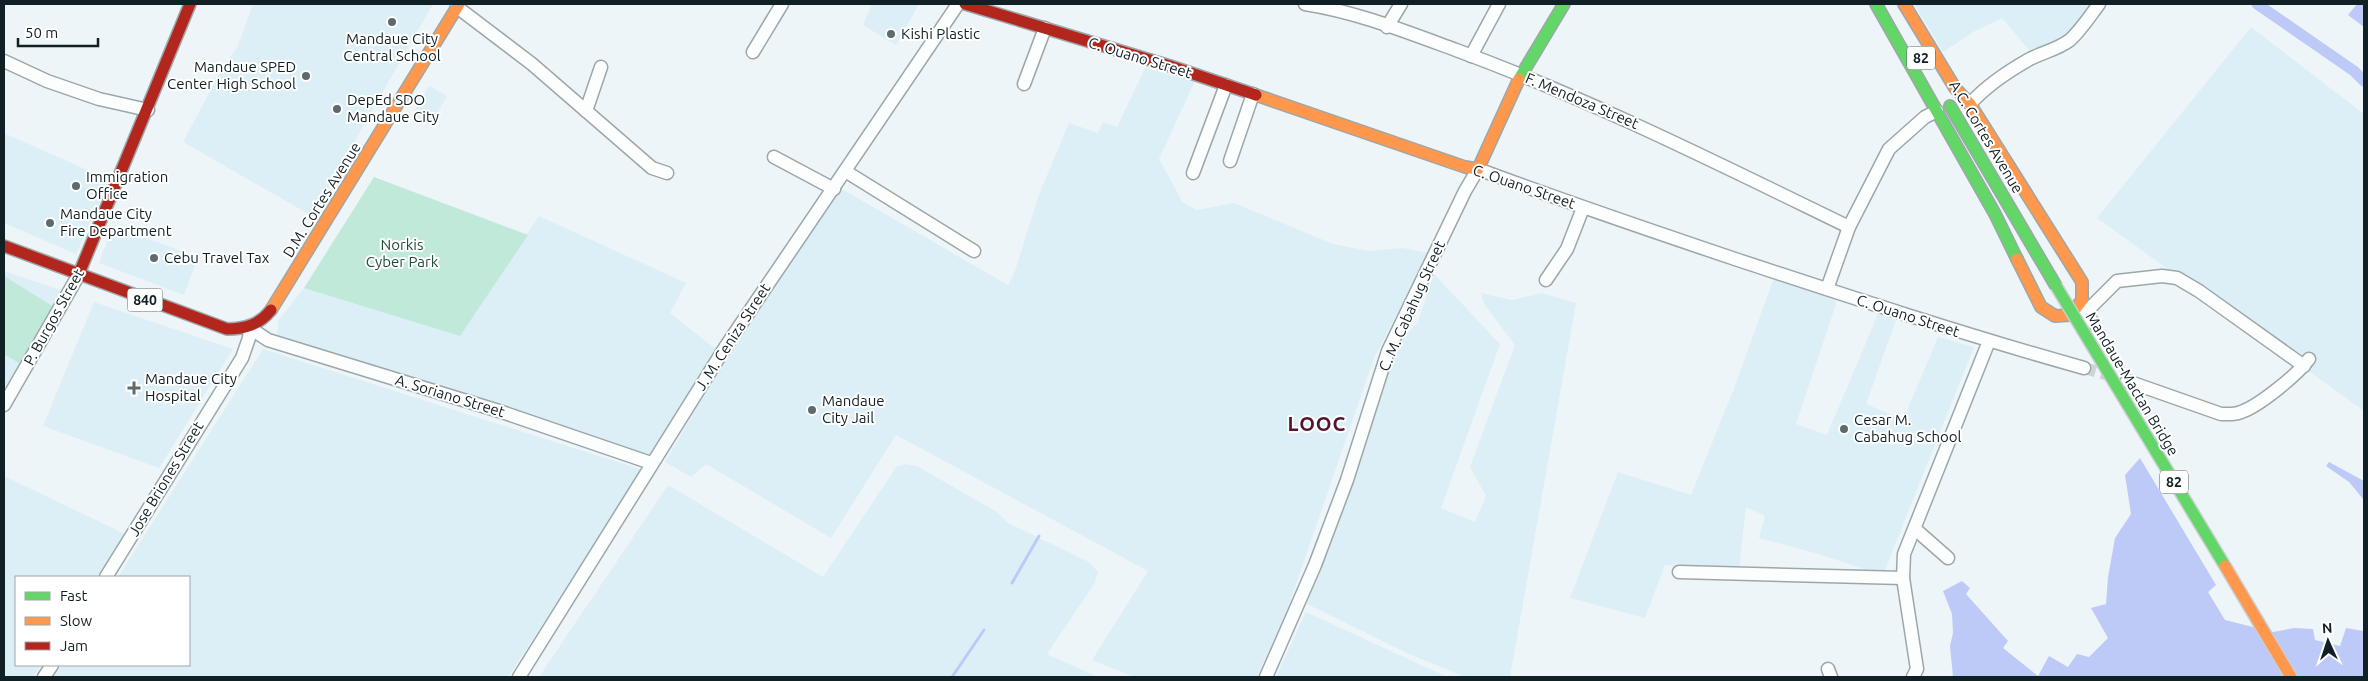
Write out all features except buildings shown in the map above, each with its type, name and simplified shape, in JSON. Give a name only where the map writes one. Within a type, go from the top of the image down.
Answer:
[{"type":"main road","name":"P. Burgos Street","points":[[78,276],[148,110],[190,4]]},
{"type":"main road","name":"C. Ouano Street","points":[[965,4],[1226,84],[1465,167],[1478,169]]},
{"type":"main road","name":"C. M. Cabahug Street","points":[[1478,169],[1521,75],[1564,4]]},
{"type":"main road","points":[[1876,4],[1995,214],[2042,307],[2048,314],[2058,317],[2066,317],[2080,310],[2083,295],[2082,282],[1970,104],[1955,88],[1904,4]]},
{"type":"main road","name":"82","points":[[1888,4],[1904,29]]},
{"type":"main road","name":"D.M. Cortes Avenue","points":[[250,328],[266,316],[285,288],[458,6]]},
{"type":"main road","name":"A.C. Cortes Avenue","points":[[1944,96],[2056,286]]},
{"type":"main road","name":"840","points":[[4,246],[78,276],[228,329],[250,328]]},
{"type":"main road","name":"Mandaue-Mactan Bridge","points":[[2056,286],[2291,677]]},
{"type":"street","points":[[753,52],[782,4]]},
{"type":"street","name":"J. M. Ceniza Street","points":[[519,677],[749,311],[834,189],[958,4]]},
{"type":"street","name":"F. Mendoza Street","points":[[1305,4],[1340,9],[1521,75],[1624,118],[1849,227]]},
{"type":"street","points":[[1388,26],[1401,4]]},
{"type":"street","points":[[1472,56],[1498,4]]},
{"type":"street","points":[[1970,104],[1981,91],[2029,59],[2060,46],[2071,39],[2099,4]]},
{"type":"street","points":[[458,6],[532,64],[652,168],[667,173]]},
{"type":"street","points":[[1024,84],[1045,28]]},
{"type":"street","points":[[4,61],[47,81],[99,99],[148,110]]},
{"type":"street","points":[[586,111],[601,67]]},
{"type":"street","points":[[1193,173],[1226,84]]},
{"type":"street","points":[[1230,161],[1253,94]]},
{"type":"street","points":[[1827,290],[1849,227],[1889,149],[1925,117],[1937,111]]},
{"type":"street","points":[[774,157],[834,189]]},
{"type":"street","name":"C. Ouano Street","points":[[1478,169],[1583,208],[1827,290],[1989,341],[2084,368]]},
{"type":"street","name":"C. M. Cabahug Street","points":[[1266,677],[1303,596],[1347,480],[1388,351],[1465,191],[1478,169]]},
{"type":"street","points":[[845,171],[974,251]]},
{"type":"street","points":[[1546,280],[1567,249],[1583,208]]},
{"type":"street","name":"P. Burgos Street","points":[[4,405],[78,276]]},
{"type":"street","points":[[2093,323],[2080,310],[2094,304],[2117,281],[2162,276],[2178,278],[2306,363],[2292,379],[2242,412],[2232,414],[2221,414],[2127,381]]},
{"type":"street","name":"A. Soriano Street","points":[[250,328],[268,340],[499,412],[652,463]]},
{"type":"street","name":"Jose Briones Street","points":[[107,576],[242,358],[249,338],[250,328]]},
{"type":"street","points":[[1918,675],[1903,578],[1904,554],[1989,341]]},
{"type":"street","points":[[1915,529],[1948,558]]},
{"type":"street","points":[[1679,572],[1903,578]]},
{"type":"street","points":[[44,677],[51,666]]},
{"type":"shaded area","name":"Mandaue SPED Center High School","points":[[253,4],[433,4],[312,216],[183,142],[224,65],[237,48]]},
{"type":"shaded area","name":"Kishi Plastic","points":[[872,4],[919,4],[896,45],[863,25]]},
{"type":"shaded area","points":[[1914,4],[2092,4],[2067,37],[2029,50],[2002,18],[1975,31],[1943,52]]},
{"type":"shaded area","points":[[2251,27],[2364,114],[2364,411],[2097,218]]},
{"type":"shaded area","points":[[1145,68],[1195,81],[1159,159],[1183,203],[1197,210],[1234,203],[1333,244],[1369,251],[1403,248],[1429,253],[1374,358],[1284,619],[1257,677],[1134,677],[1092,660],[1148,571],[896,435],[831,538],[706,464],[691,477],[665,462],[745,325],[840,188],[1008,285],[1015,271],[1038,197],[1069,123],[1098,133],[1103,122],[1117,127]]},
{"type":"shaded area","points":[[429,86],[447,96],[430,126],[412,116]]},
{"type":"shaded area","points":[[4,133],[110,180],[76,254],[4,223]]},
{"type":"shaded area","points":[[539,216],[686,283],[670,313],[717,350],[649,455],[277,335],[278,321],[304,288],[460,335]]},
{"type":"shaded area","points":[[113,226],[198,257],[184,295],[99,263]]},
{"type":"shaded area","points":[[4,271],[66,292],[4,391]]},
{"type":"shaded area","points":[[1434,274],[1500,344],[1441,508],[1475,522],[1486,496],[1470,467],[1515,345],[1484,304],[1481,293],[1512,300],[1542,293],[1576,303],[1510,677],[1465,677],[1409,654],[1307,604],[1394,348],[1418,322]]},
{"type":"shaded area","points":[[1774,278],[1837,301],[1796,424],[1827,435],[1878,314],[1896,320],[1866,404],[1903,420],[1938,337],[1974,347],[1883,575],[1815,553],[1759,538],[1765,516],[1746,507],[1739,570],[1665,565],[1645,618],[1570,598],[1618,472],[1691,495],[1733,391]]},
{"type":"shaded area","name":"Mandaue City Hospital","points":[[94,302],[233,349],[159,468],[43,426]]},
{"type":"shaded area","points":[[263,349],[643,470],[508,677],[54,677],[61,666],[190,666],[190,576],[119,576]]},
{"type":"shaded area","points":[[905,464],[917,466],[997,512],[1008,523],[1089,562],[1098,572],[1094,584],[1047,654],[1098,677],[539,677],[668,485],[823,577],[897,466]]},
{"type":"shaded area","points":[[4,476],[125,534],[98,576],[15,576],[15,666],[40,666],[33,677],[4,677]]},
{"type":"shaded area","points":[[1306,612],[1447,677],[1276,677]]},
{"type":"green space","name":"Norkis Cyber Park","points":[[374,177],[528,235],[460,336],[304,288]]},
{"type":"green space","points":[[4,276],[54,307],[19,363],[4,354]]},
{"type":"water","points":[[2357,4],[2364,4],[2364,27],[2348,15]]},
{"type":"water","points":[[2140,458],[2216,585],[2208,592],[2225,620],[2273,632],[2294,628],[2313,629],[2315,640],[2340,646],[2346,628],[2363,631],[2364,626],[2364,677],[1953,677],[1950,646],[1953,633],[1952,614],[1943,591],[1962,581],[1970,588],[1966,594],[2008,641],[2003,648],[2038,676],[2049,656],[2068,667],[2077,654],[2089,657],[2108,638],[2091,608],[2106,604],[2108,577],[2115,538],[2131,514],[2125,475]]},
{"type":"water","points":[[2329,462],[2364,481],[2364,500],[2349,482],[2326,466]]},
{"type":"waterway","points":[[2257,4],[2354,71],[2364,81]]},
{"type":"waterway","points":[[1012,583],[1039,536]]},
{"type":"waterway","points":[[952,677],[984,630]]},
{"type":"tunnel","points":[[2084,368],[2112,376]]},
{"type":"traffic: fast","points":[[1519,79],[1564,4]]},
{"type":"traffic: fast","points":[[1876,4],[1995,214],[2017,259]]},
{"type":"traffic: fast","points":[[1950,106],[2056,286]]},
{"type":"traffic: fast","points":[[2056,286],[2225,566]]},
{"type":"traffic: slow","points":[[271,310],[459,4]]},
{"type":"traffic: slow","points":[[1904,4],[1955,88],[1970,104],[2082,282],[2082,300],[2071,315],[2055,316],[2041,307],[2017,259]]},
{"type":"traffic: slow","points":[[1256,95],[1465,167],[1478,169],[1519,79]]},
{"type":"traffic: slow","points":[[2225,566],[2291,677]]},
{"type":"traffic: jam","points":[[78,276],[190,4]]},
{"type":"traffic: jam","points":[[965,4],[1170,66],[1256,95]]},
{"type":"traffic: jam","points":[[4,246],[227,329],[240,328],[257,323],[271,310]]},
{"type":"place","name":"Mandaue City Central School","points":[[392,22]]},
{"type":"place","name":"Kishi Plastic","points":[[891,34]]},
{"type":"place","name":"Mandaue SPED Center High School","points":[[306,76]]},
{"type":"place","name":"DepEd SDO Mandaue City","points":[[337,109]]},
{"type":"place","name":"Immigration Office","points":[[76,186]]},
{"type":"place","name":"Mandaue City Fire Department","points":[[50,223]]},
{"type":"place","name":"Cebu Travel Tax","points":[[154,258]]},
{"type":"place","name":"Mandaue City Hospital","points":[[134,388]]},
{"type":"place","name":"Mandaue City Jail","points":[[812,410]]},
{"type":"place","name":"Cesar M. Cabahug School","points":[[1844,429]]},
{"type":"district","name":"LOOC","points":[[1317,424]]}]
